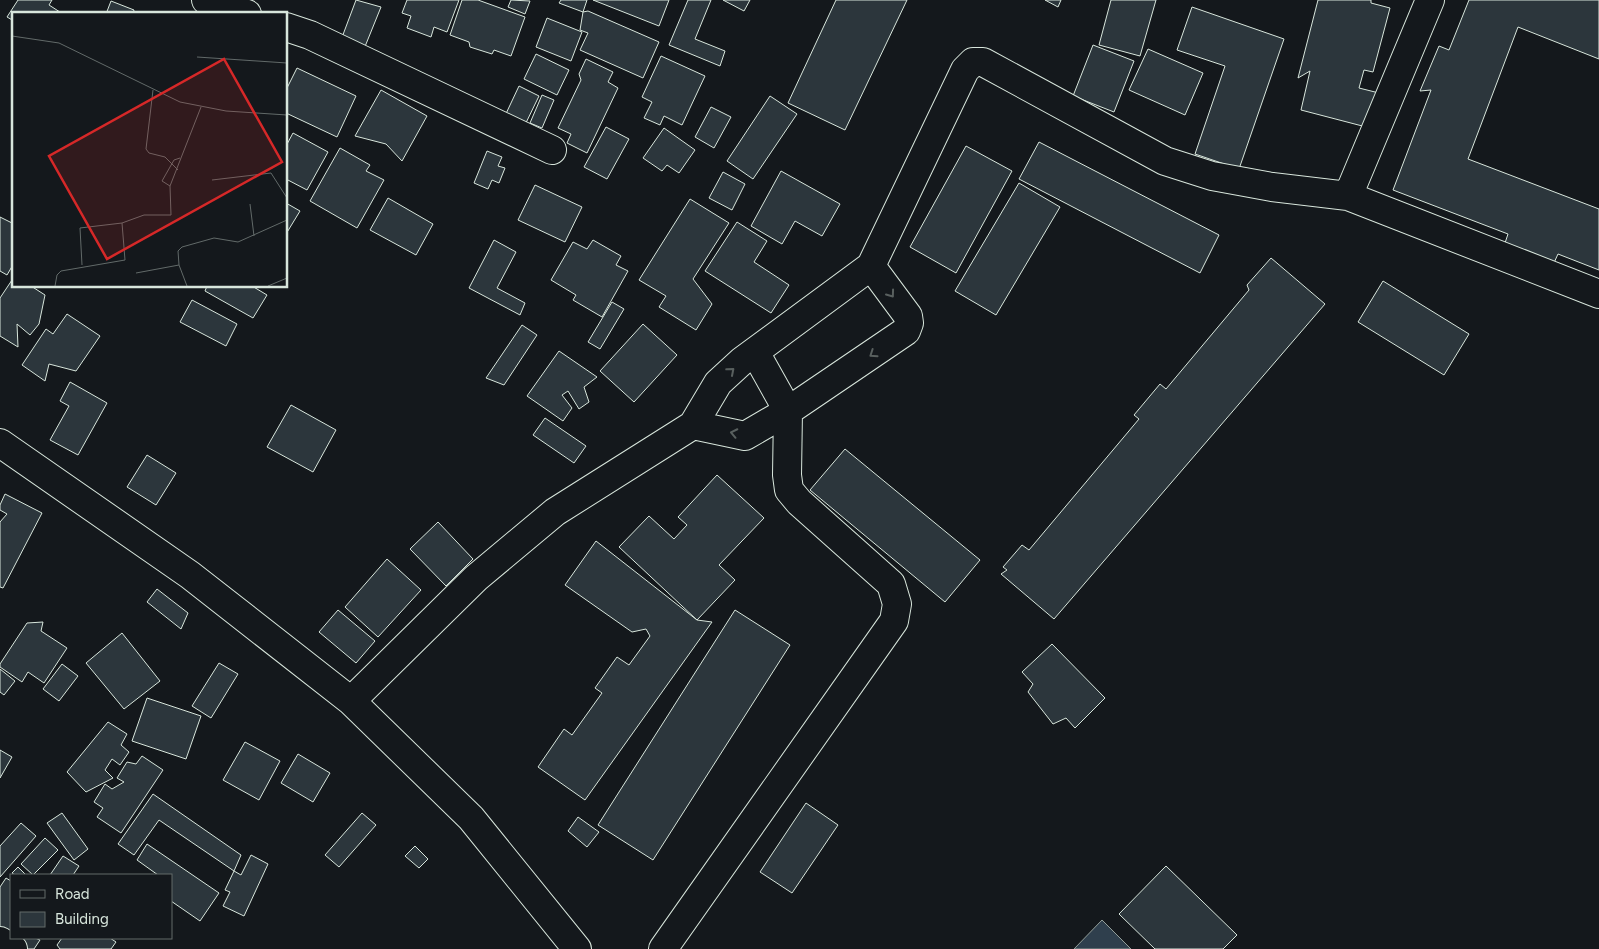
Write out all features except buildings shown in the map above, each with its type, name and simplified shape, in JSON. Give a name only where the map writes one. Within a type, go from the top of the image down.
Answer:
[{"type":"street","points":[[206,0],[241,12]]},
{"type":"street","points":[[1348,196],[1430,0]]},
{"type":"street","points":[[288,28],[310,35],[552,150]]},
{"type":"street","points":[[351,701],[476,578],[555,512],[693,425],[718,382],[755,352],[871,266],[965,70],[973,62],[983,62],[1165,162],[1212,176],[1272,187],[1348,196],[1599,294]]},
{"type":"street","points":[[693,425],[745,436],[788,411],[906,331],[909,323],[908,316],[871,266]]},
{"type":"street","points":[[663,949],[894,621],[897,604],[890,584],[799,502],[790,490],[787,475],[788,411],[755,352]]},
{"type":"street","points":[[0,443],[190,575],[351,701],[472,818],[577,949]]},
{"type":"street","points":[[0,941],[13,949]]},
{"type":"water","points":[[1102,920],[1131,949],[1074,949]]}]
